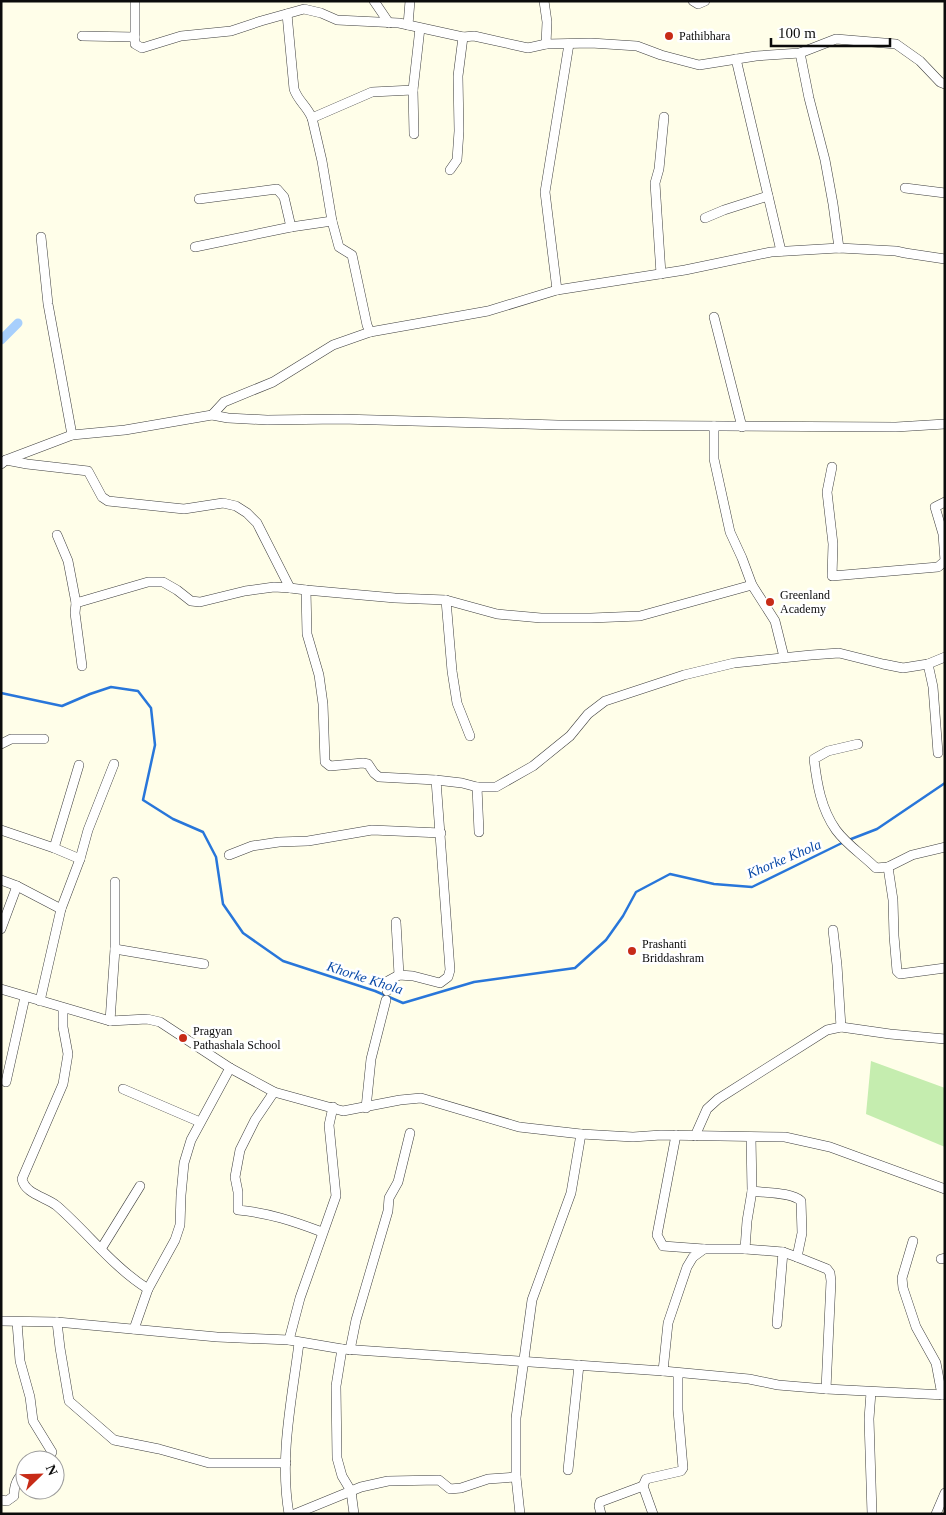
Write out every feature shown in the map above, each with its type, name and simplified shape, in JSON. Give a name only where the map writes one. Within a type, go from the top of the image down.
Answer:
[{"type":"street","points":[[135,1],[135,44],[142,48],[181,36],[231,31],[304,9],[321,13],[337,20],[399,22],[463,37],[474,36],[528,48],[546,44],[637,46],[661,55],[699,65],[736,59],[800,53],[836,39],[896,44],[920,61],[940,82],[945,84]]},
{"type":"street","points":[[374,1],[389,23]]},
{"type":"street","points":[[408,25],[410,1]]},
{"type":"street","points":[[544,1],[547,22],[546,44]]},
{"type":"street","points":[[693,1],[698,4],[705,1]]},
{"type":"street","points":[[287,14],[294,89],[298,99],[308,107],[312,118],[322,161],[332,221],[339,247],[352,255],[370,332]]},
{"type":"street","points":[[414,134],[413,90],[420,28]]},
{"type":"street","points":[[82,36],[135,37]]},
{"type":"street","points":[[450,170],[457,160],[459,131],[458,76],[463,37]]},
{"type":"street","points":[[557,290],[545,192],[570,44]]},
{"type":"street","points":[[800,53],[825,160],[839,248]]},
{"type":"street","points":[[736,59],[781,251]]},
{"type":"street","points":[[312,118],[372,92],[413,90]]},
{"type":"street","points":[[661,274],[655,183],[659,169],[664,117]]},
{"type":"street","points":[[905,188],[945,193]]},
{"type":"street","points":[[199,199],[277,189],[284,197],[292,227]]},
{"type":"street","points":[[705,218],[768,196]]},
{"type":"street","points":[[195,247],[292,227],[332,221]]},
{"type":"street","points":[[41,237],[48,304],[72,434]]},
{"type":"street","points":[[212,415],[224,402],[273,382],[333,345],[370,332],[488,311],[557,290],[661,274],[781,251],[839,248],[896,251],[945,259]]},
{"type":"street","points":[[714,317],[742,426]]},
{"type":"street","points":[[3,461],[72,434],[124,430],[212,415],[228,418],[267,420],[341,419],[558,425],[896,427],[945,424]]},
{"type":"street","points":[[714,426],[714,458],[730,532],[752,585],[775,621],[784,657]]},
{"type":"street","points":[[3,461],[88,470],[102,498],[108,501],[184,509],[222,502],[236,506],[247,512],[257,523],[290,588]]},
{"type":"street","points":[[832,467],[827,492],[833,544],[832,576],[938,567],[945,561],[942,534],[935,507],[945,502]]},
{"type":"street","points":[[58,535],[68,561],[76,602],[75,613],[82,666]]},
{"type":"street","points":[[76,602],[148,582],[163,582],[178,590],[191,601],[200,602],[245,590],[274,587],[395,598],[446,600],[497,614],[541,618],[591,618],[640,616],[752,585]]},
{"type":"street","points":[[306,590],[307,634],[319,675],[323,704],[324,762],[330,766],[368,764],[379,777],[436,780],[477,787],[496,787],[533,766],[570,736],[588,714],[604,701],[684,675],[734,664],[784,657],[839,653],[903,668],[928,664],[945,657]]},
{"type":"street","points":[[446,600],[452,671],[457,703],[470,736]]},
{"type":"street","points":[[928,664],[933,687],[938,753]]},
{"type":"street","points":[[2,743],[11,739],[44,739]]},
{"type":"street","points":[[858,744],[828,751],[814,760],[818,789],[826,812],[836,830],[876,868],[888,867],[912,855],[945,847]]},
{"type":"street","points":[[40,1001],[61,909],[80,859],[88,830],[114,764]]},
{"type":"street","points":[[54,848],[79,765]]},
{"type":"street","points":[[366,1108],[371,1059],[387,995],[388,981],[399,975],[440,983],[448,977],[450,970],[436,780]]},
{"type":"street","points":[[477,787],[479,832]]},
{"type":"street","points":[[1,830],[80,859]]},
{"type":"street","points":[[229,855],[252,846],[279,842],[308,841],[372,830],[441,833]]},
{"type":"street","points":[[888,867],[893,900],[897,971],[900,974],[945,968]]},
{"type":"street","points":[[1,880],[17,886],[61,909]]},
{"type":"street","points":[[110,1021],[115,949],[115,882]]},
{"type":"street","points":[[1,929],[17,886]]},
{"type":"street","points":[[396,922],[399,975]]},
{"type":"street","points":[[833,930],[841,1026]]},
{"type":"street","points":[[115,949],[204,964]]},
{"type":"street","points":[[1,989],[110,1021],[147,1019],[160,1022],[230,1068],[274,1092],[343,1111],[421,1098],[519,1127],[582,1134],[634,1137],[676,1135],[784,1137],[830,1147],[945,1190]]},
{"type":"street","points":[[6,1082],[25,997]]},
{"type":"street","points":[[63,1008],[63,1027],[68,1054],[63,1084],[22,1179],[23,1185],[28,1190],[50,1200],[78,1224],[101,1249],[148,1289]]},
{"type":"street","points":[[695,1136],[707,1108],[718,1099],[827,1030],[841,1026],[890,1034],[945,1039]]},
{"type":"street","points":[[134,1329],[148,1289],[175,1240],[180,1225],[184,1163],[191,1140],[230,1068]]},
{"type":"street","points":[[123,1089],[200,1122]]},
{"type":"street","points":[[274,1092],[255,1120],[240,1150],[235,1177],[238,1192],[238,1210],[262,1212],[322,1232]]},
{"type":"street","points":[[289,1514],[285,1492],[288,1414],[294,1342],[300,1298],[336,1196],[329,1125],[333,1107]]},
{"type":"street","points":[[354,1514],[351,1491],[342,1476],[337,1458],[336,1386],[388,1211],[388,1202],[398,1182],[410,1133]]},
{"type":"street","points":[[520,1514],[516,1477],[516,1418],[522,1361],[532,1300],[571,1193],[582,1134]]},
{"type":"street","points":[[676,1135],[657,1235],[663,1246],[783,1252],[827,1269],[830,1273],[831,1281],[826,1389]]},
{"type":"street","points":[[745,1249],[752,1191],[751,1137]]},
{"type":"street","points":[[101,1249],[140,1186]]},
{"type":"street","points":[[752,1191],[791,1196],[801,1201],[802,1233],[797,1257]]},
{"type":"street","points":[[1,1321],[57,1322],[294,1342],[346,1349],[663,1371],[826,1389],[943,1395],[936,1363],[916,1327],[903,1288],[902,1278],[913,1241]]},
{"type":"street","points":[[663,1371],[668,1323],[687,1267],[694,1257],[704,1249]]},
{"type":"street","points":[[777,1324],[783,1252]]},
{"type":"street","points":[[17,1322],[20,1361],[30,1397],[33,1421],[51,1450]]},
{"type":"street","points":[[57,1322],[69,1401],[114,1440],[159,1449],[209,1463],[286,1463]]},
{"type":"street","points":[[568,1470],[579,1365]]},
{"type":"street","points":[[653,1514],[643,1486],[646,1479],[681,1471],[683,1468],[678,1410],[678,1373]]},
{"type":"street","points":[[871,1392],[869,1419],[872,1514]]},
{"type":"street","points":[[295,1514],[361,1486],[388,1481],[439,1480],[450,1489],[461,1488],[488,1479],[516,1477]]},
{"type":"street","points":[[1,1500],[7,1501],[14,1496],[15,1484]]},
{"type":"street","points":[[601,1514],[600,1502],[643,1486]]},
{"type":"street","points":[[936,1514],[945,1493]]},
{"type":"green space","points":[[871,1061],[945,1088],[945,1147],[866,1114]]},
{"type":"waterway","points":[[1,340],[18,323]]},
{"type":"waterway","name":"Khorke Khola","points":[[1,693],[62,706],[111,687],[138,691],[151,708],[155,745],[143,800],[173,819],[203,832],[216,857],[223,904],[243,933],[283,961],[375,991],[403,1003],[474,982],[575,968],[606,940],[623,916],[636,892],[670,874],[714,884],[752,887],[846,841],[877,829],[945,783]]},
{"type":"place","name":"Pathibhara","points":[[669,36]]},
{"type":"place","name":"Greenland Academy","points":[[770,602]]},
{"type":"place","name":"Prashanti Briddashram","points":[[632,951]]},
{"type":"place","name":"Pragyan Pathashala School","points":[[183,1038]]}]
